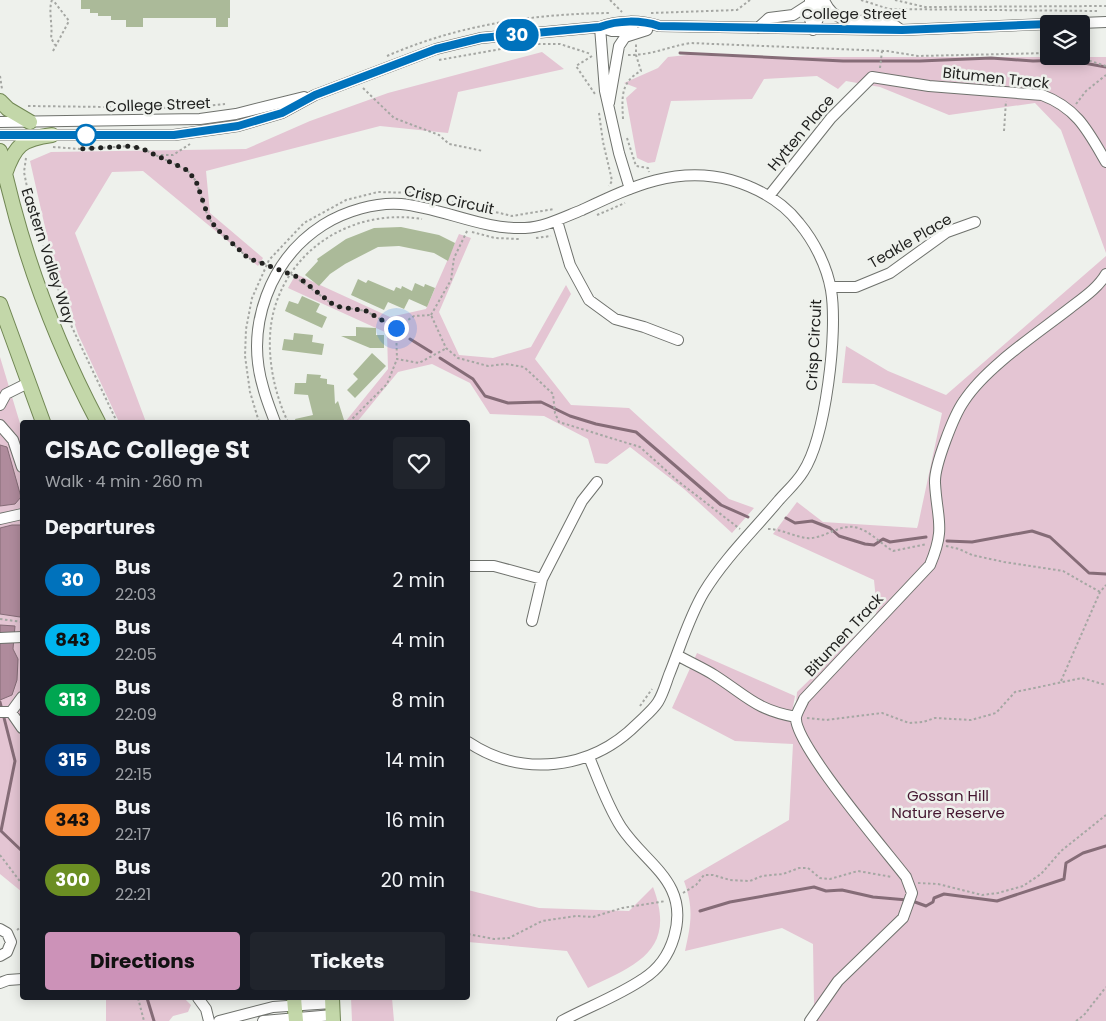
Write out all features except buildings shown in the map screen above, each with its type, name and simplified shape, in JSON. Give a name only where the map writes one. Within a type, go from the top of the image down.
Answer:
[{"type":"main road","points":[[1,96],[8,109],[30,122]]},
{"type":"main road","points":[[5,174],[17,148],[31,138],[51,141]]},
{"type":"main road","name":"Eastern Valley Way","points":[[0,151],[40,292],[56,335],[97,420]]},
{"type":"main road","points":[[0,304],[43,420]]},
{"type":"street","points":[[824,0],[830,11],[839,18],[851,21],[889,22],[902,30]]},
{"type":"street","points":[[758,28],[769,18],[793,16],[812,1]]},
{"type":"street","points":[[812,1],[810,18],[813,30]]},
{"type":"street","name":"College Street","points":[[0,135],[51,141],[174,135],[218,130],[282,113],[315,95],[401,61],[472,41],[600,27],[612,23],[647,22],[659,26],[813,30],[902,30],[1040,24]]},
{"type":"street","points":[[1090,23],[1106,22]]},
{"type":"street","name":"College Street","points":[[600,27],[612,31],[647,30],[659,26]]},
{"type":"street","points":[[600,27],[605,91],[618,153],[630,190]]},
{"type":"street","points":[[609,104],[619,46],[625,37],[647,30]]},
{"type":"street","name":"Hytten Place","points":[[769,196],[831,118],[872,77],[878,78]]},
{"type":"street","name":"Bitumen Track","points":[[878,78],[929,86],[1042,95],[1059,102],[1072,111],[1106,162]]},
{"type":"street","name":"College Street","points":[[0,122],[164,121],[218,118],[315,95]]},
{"type":"street","name":"Crisp Circuit","points":[[274,420],[262,386],[258,366],[258,334],[265,296],[278,268],[296,245],[329,221],[368,207],[398,204],[434,209],[472,220],[507,227],[528,228],[557,221],[651,181],[687,174],[713,175],[746,185],[769,196],[798,220],[812,240],[831,287],[833,309],[825,415],[805,470],[755,528],[702,595],[658,703],[626,735],[590,757],[562,764],[524,764],[485,754],[470,743]]},
{"type":"street","points":[[557,221],[570,265],[590,300],[615,319],[644,327],[678,340]]},
{"type":"street","name":"Teakle Place","points":[[831,287],[856,287],[890,273],[947,232],[975,222]]},
{"type":"street","name":"Bitumen Track","points":[[796,717],[804,700],[922,576],[930,565],[939,543],[941,525],[935,481],[951,426],[964,400],[988,373],[1091,291],[1106,274]]},
{"type":"street","points":[[0,405],[6,394],[28,383]]},
{"type":"street","points":[[1,427],[13,440],[20,461]]},
{"type":"street","points":[[532,621],[542,579],[582,501],[597,482]]},
{"type":"street","points":[[0,519],[20,514]]},
{"type":"street","points":[[470,566],[494,566],[542,579]]},
{"type":"street","points":[[0,638],[20,637]]},
{"type":"street","points":[[677,655],[714,675],[759,707],[775,714],[796,717],[800,736],[817,762],[912,887],[912,899],[903,918],[838,981],[810,1021]]},
{"type":"street","points":[[11,712],[20,700]]},
{"type":"street","points":[[0,712],[11,712]]},
{"type":"street","points":[[11,712],[20,725]]},
{"type":"street","points":[[562,1021],[643,979],[657,968],[666,957],[674,940],[678,925],[676,899],[662,873],[622,829],[606,801],[590,757]]},
{"type":"street","points":[[0,928],[8,933],[11,942],[7,952],[0,956]]},
{"type":"street","points":[[0,983],[20,979]]},
{"type":"street","points":[[199,1000],[206,1009],[209,1021]]},
{"type":"street","points":[[219,1021],[273,1007],[295,1011],[332,1009]]},
{"type":"street","points":[[263,1021],[295,1011]]},
{"type":"path","points":[[52,0],[50,5],[53,26],[50,38],[56,46]]},
{"type":"path","points":[[52,0],[69,21],[53,51]]},
{"type":"path","points":[[610,0],[624,13]]},
{"type":"path","points":[[861,0],[889,9],[1106,11]]},
{"type":"path","points":[[896,0],[925,8],[1106,6]]},
{"type":"path","points":[[623,122],[622,92],[631,76],[641,71],[636,55],[652,54],[690,43],[882,51],[918,56],[1040,53]]},
{"type":"path","points":[[532,44],[560,44],[590,54],[592,57],[576,66],[596,97]]},
{"type":"path","points":[[434,60],[522,45]]},
{"type":"path","points":[[878,78],[882,51]]},
{"type":"path","points":[[1090,61],[1106,66]]},
{"type":"path","points":[[1072,111],[1086,91],[1106,74]]},
{"type":"path","points":[[0,76],[1,96]]},
{"type":"path","points":[[355,89],[368,84]]},
{"type":"path","points":[[362,87],[394,118],[439,135],[449,144],[483,151]]},
{"type":"path","points":[[1004,131],[1006,92]]},
{"type":"path","points":[[598,108],[612,181],[609,187]]},
{"type":"path","points":[[625,131],[636,166],[648,168],[651,181]]},
{"type":"path","points":[[51,141],[80,149],[130,146],[158,155],[187,170],[196,181],[208,216],[216,228],[248,258],[291,274],[335,306],[366,311],[396,328]]},
{"type":"path","points":[[158,155],[173,155],[189,144],[197,143]]},
{"type":"path","points":[[17,148],[27,156],[24,172],[30,202],[70,323],[116,420]]},
{"type":"path","points":[[258,420],[250,392],[247,372],[246,329],[252,298],[266,264],[297,230],[324,210],[346,200],[378,192],[416,193],[512,216],[562,207]]},
{"type":"path","points":[[594,217],[627,202]]},
{"type":"path","points":[[287,420],[274,381],[271,343],[273,314],[291,274],[315,245],[346,227],[384,216],[427,220]]},
{"type":"path","points":[[431,314],[451,280],[454,258],[472,220]]},
{"type":"path","points":[[467,230],[494,238],[525,238]]},
{"type":"path","points":[[532,238],[561,234]]},
{"type":"path","points":[[396,328],[414,316],[431,314]]},
{"type":"path","points":[[431,314],[446,348],[458,358],[488,366],[506,364],[524,366],[553,394],[555,412],[559,422],[640,447],[679,482],[744,532],[755,528],[777,529],[805,538],[820,537],[849,526],[858,528],[893,551],[939,543],[972,555],[997,561],[1064,571],[1100,592]]},
{"type":"path","points":[[351,420],[387,384],[397,359],[396,328]]},
{"type":"path","points":[[397,359],[419,363],[446,348]]},
{"type":"path","points":[[1061,681],[1100,592],[1106,585]]},
{"type":"path","points":[[0,620],[20,622]]},
{"type":"path","points":[[796,717],[826,720],[882,713],[909,723],[923,722],[935,718],[971,720],[996,714],[1015,692],[1082,678],[1106,685]]},
{"type":"path","points":[[636,712],[657,682]]},
{"type":"path","points":[[912,887],[920,882],[982,895],[1023,886],[1040,874],[1061,851],[1106,815]]},
{"type":"path","points":[[0,855],[20,881]]},
{"type":"path","points":[[470,934],[494,939],[509,938],[542,921],[576,916],[593,917],[622,908],[676,899],[696,884],[704,875],[713,875],[730,880],[750,881],[762,876],[783,874],[799,868],[808,868],[820,878],[830,879],[858,871],[894,877]]},
{"type":"path","points":[[1076,1021],[1084,1015],[1106,988]]},
{"type":"path","points":[[139,1000],[144,1021]]},
{"type":"green space","points":[[542,52],[564,69],[458,92],[448,133],[380,126],[206,171],[210,213],[263,258],[258,266],[143,171],[112,172],[75,233],[145,420],[118,420],[78,334],[50,249],[30,161],[51,152],[246,149],[310,121],[388,93]]},
{"type":"green space","points":[[687,55],[734,57],[1040,57],[1040,65],[1090,65],[1090,57],[1106,57],[1106,253],[1061,130],[1035,103],[949,115],[880,87],[846,81],[838,89],[817,76],[764,79],[752,99],[671,101],[655,162],[648,163],[637,158],[626,98],[637,88],[624,83],[658,68],[668,57]]},
{"type":"green space","points":[[459,234],[471,238],[439,312],[459,355],[493,358],[531,347],[566,285],[571,294],[535,359],[571,405],[629,408],[729,499],[754,508],[732,533],[684,489],[630,447],[607,464],[595,463],[588,439],[544,416],[490,414],[470,383],[432,364],[398,372],[359,420],[347,420],[388,369],[387,333],[288,288],[296,274],[390,317],[426,309]]},
{"type":"green space","name":"Gossan Hill Nature Reserve","points":[[1106,256],[1106,1021],[805,1021],[814,1004],[813,944],[782,928],[685,951],[689,932],[690,908],[684,881],[789,820],[793,744],[735,741],[672,708],[697,653],[795,696],[791,718],[794,727],[797,692],[875,616],[877,610],[874,580],[773,534],[797,502],[823,522],[917,528],[942,413],[874,384],[842,383],[846,346],[888,371],[946,395]]},
{"type":"green space","points":[[0,357],[20,423],[20,890],[0,874]]},
{"type":"green space","points":[[653,887],[659,908],[660,926],[656,941],[636,963],[588,988],[567,951],[470,942],[470,891],[539,908],[629,911]]},
{"type":"green space","points":[[106,1000],[186,1000],[191,1005],[188,1012],[173,1016],[169,1021],[106,1021]]},
{"type":"green space","points":[[351,1000],[392,1000],[394,1021],[352,1021]]},
{"type":"shaded area","points":[[0,445],[7,447],[20,498],[15,504],[0,506]]},
{"type":"shaded area","points":[[20,525],[20,617],[0,614],[0,528]]},
{"type":"shaded area","points":[[0,625],[15,626],[13,649],[18,659],[17,680],[12,695],[0,700]]},
{"type":"waterway","points":[[680,53],[843,61],[920,61],[991,58],[1033,61],[1067,60],[1106,67]]},
{"type":"waterway","points":[[410,339],[431,352]]},
{"type":"waterway","points":[[440,358],[473,379],[485,396],[508,403],[541,402],[570,416],[596,424],[636,432],[721,505],[748,517]]},
{"type":"waterway","points":[[786,518],[795,523],[812,521],[830,528],[839,536],[865,544],[874,545],[883,539],[890,542],[926,537]]},
{"type":"waterway","points":[[947,541],[972,542],[1032,531],[1050,537],[1089,573],[1106,574]]},
{"type":"waterway","points":[[0,702],[15,761],[1,831],[20,849]]},
{"type":"waterway","points":[[915,902],[926,906],[933,902],[934,898],[944,894],[997,901],[1064,879],[1066,863],[1083,853],[1106,846]]},
{"type":"waterway","points":[[700,911],[730,902],[814,887],[826,891],[842,890],[873,897],[907,900]]},
{"type":"waterway","points":[[148,1000],[154,1021]]},
{"type":"bus line","name":"30","points":[[0,135],[174,135],[218,130],[282,113],[315,95],[392,64],[436,49],[481,38],[600,27],[612,23],[647,22],[659,26],[813,30],[902,30],[1040,24]]},
{"type":"route","points":[[86,135],[80,149],[130,146],[158,155],[187,170],[196,181],[208,216],[216,228],[248,258],[298,277],[335,306],[366,311],[396,328]]}]
